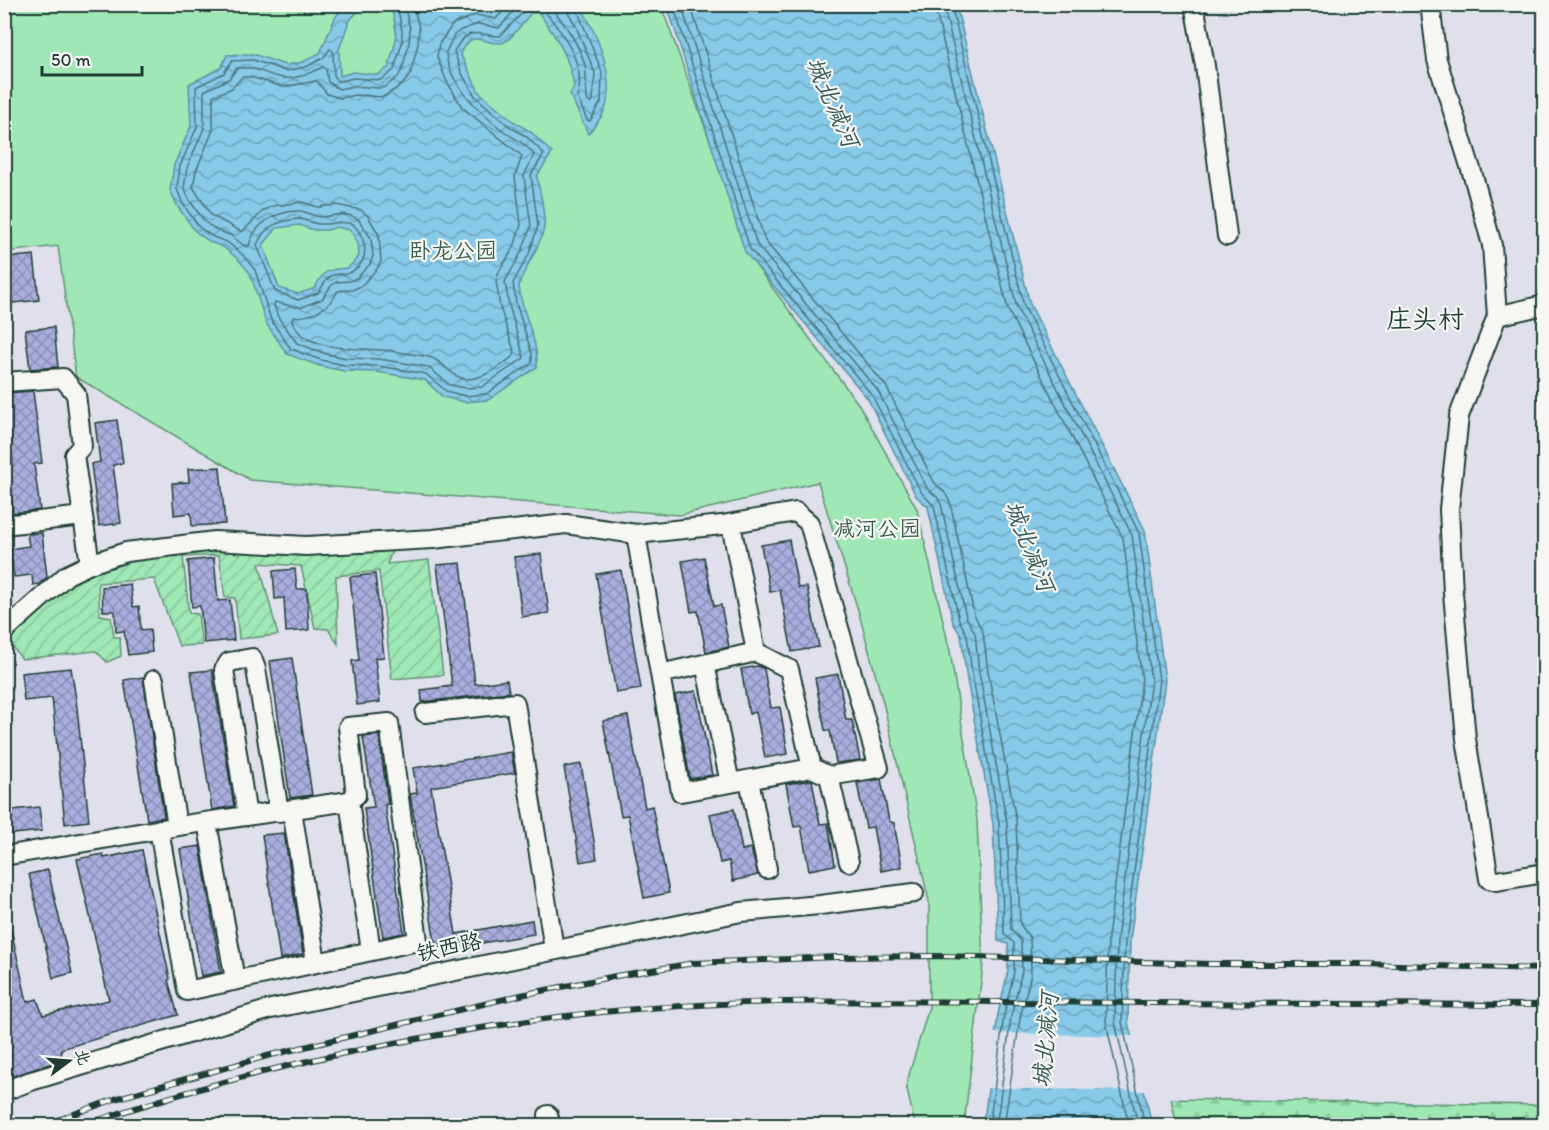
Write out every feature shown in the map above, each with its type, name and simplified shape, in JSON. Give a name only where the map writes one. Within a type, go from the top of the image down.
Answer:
[{"type":"street","points":[[1194,4],[1205,66],[1227,236]]},
{"type":"street","points":[[1430,4],[1437,60],[1492,244],[1497,316],[1459,416],[1449,509],[1453,593],[1466,739],[1489,879],[1497,881],[1545,873]]},
{"type":"street","points":[[1497,316],[1545,305]]},
{"type":"street","points":[[4,382],[63,378],[76,394],[82,446],[74,455],[90,564]]},
{"type":"street","points":[[4,631],[67,574],[126,552],[215,541],[306,546],[433,539],[566,524],[636,534],[731,524],[796,513],[809,523],[879,768],[749,780],[681,792],[636,534]]},
{"type":"street","points":[[4,525],[83,516]]},
{"type":"street","points":[[731,524],[756,652]]},
{"type":"street","points":[[660,674],[756,652],[789,669],[849,862]]},
{"type":"street","points":[[247,816],[224,670],[229,662],[252,658],[286,811],[316,963]]},
{"type":"street","points":[[705,664],[730,783]]},
{"type":"street","points":[[4,856],[168,828],[349,801],[356,795],[348,727],[389,723],[418,941],[187,991],[168,828],[154,680]]},
{"type":"street","points":[[425,713],[515,703],[554,949]]},
{"type":"street","points":[[749,780],[767,869]]},
{"type":"street","points":[[349,801],[371,951]]},
{"type":"street","points":[[207,822],[234,980]]},
{"type":"street","name":"铁西路","points":[[4,1091],[272,1008],[741,912],[914,893]]},
{"type":"green space","name":"卧龙公园","points":[[4,5],[661,5],[754,263],[859,405],[917,509],[950,651],[977,820],[983,965],[964,1125],[915,1125],[906,1085],[929,1007],[929,901],[884,706],[858,610],[818,482],[680,515],[250,480],[76,377],[58,246],[5,252]]},
{"type":"green space","points":[[398,536],[387,564],[429,560],[443,675],[392,679],[379,571],[336,576],[338,644],[328,629],[315,628],[301,566],[259,563],[278,635],[239,639],[235,598],[225,597],[219,555],[183,557],[189,613],[198,614],[202,645],[179,646],[154,579],[98,583],[100,615],[111,617],[114,637],[120,637],[121,656],[107,662],[96,651],[22,659],[11,645],[5,662],[5,643],[69,580],[141,545]]},
{"type":"green space","points":[[1171,1099],[1544,1105],[1544,1125],[1177,1125]]},
{"type":"water","points":[[344,4],[364,5],[349,21],[339,50],[340,76],[353,72],[378,75],[389,67],[395,42],[396,30],[391,4],[580,5],[592,27],[605,64],[608,77],[607,102],[600,119],[588,134],[570,94],[574,87],[566,57],[539,13],[531,13],[505,42],[494,43],[475,39],[470,41],[460,53],[479,92],[513,121],[531,132],[552,153],[537,176],[544,216],[543,234],[519,286],[523,307],[533,336],[537,367],[488,400],[465,402],[443,397],[425,380],[377,372],[344,371],[320,366],[287,354],[266,323],[250,273],[223,247],[210,242],[195,231],[178,207],[170,190],[174,165],[191,126],[189,84],[221,68],[227,55],[253,54],[285,65],[303,62],[320,53],[335,18]],"holes":[[[299,225],[314,230],[328,230],[336,227],[350,230],[358,243],[359,256],[348,268],[331,270],[324,274],[315,288],[298,294],[279,288],[263,245],[277,228]]]},
{"type":"water","name":"城北减河","points":[[667,5],[956,5],[1030,304],[1145,530],[1165,680],[1130,941],[1128,1022],[1152,1125],[981,1125],[985,1112],[998,1014],[1008,971],[1008,944],[998,941],[993,824],[961,635],[953,623],[928,507],[916,496],[868,399],[745,252]]},
{"type":"pier","points":[[992,1033],[1134,1036],[1147,1091],[985,1088]]},
{"type":"building","points":[[34,255],[39,300],[4,304],[4,258]]},
{"type":"building","points":[[54,327],[58,367],[30,369],[25,330]]},
{"type":"building","points":[[33,391],[42,463],[34,464],[40,510],[13,513],[8,465],[13,464],[4,393]]},
{"type":"building","points":[[117,420],[123,463],[113,465],[121,523],[99,526],[91,464],[100,462],[95,423]]},
{"type":"building","points":[[220,467],[225,524],[192,526],[191,513],[174,515],[172,483],[189,482],[188,469]]},
{"type":"building","points":[[42,533],[47,577],[39,584],[33,585],[32,575],[14,577],[10,549],[29,546],[27,534]]},
{"type":"building","points":[[789,540],[798,588],[807,587],[819,647],[792,652],[780,590],[770,592],[761,545]]},
{"type":"building","points":[[541,554],[549,613],[522,617],[514,557]]},
{"type":"building","points":[[704,557],[714,606],[721,605],[729,647],[706,652],[698,611],[691,612],[682,561]]},
{"type":"building","points":[[214,558],[218,601],[230,600],[234,640],[204,643],[200,606],[192,607],[188,561]]},
{"type":"building","points":[[461,563],[475,684],[507,680],[509,692],[422,702],[421,690],[452,686],[437,565]]},
{"type":"building","points":[[295,569],[297,589],[307,589],[309,630],[286,632],[284,598],[275,599],[273,571]]},
{"type":"building","points":[[621,570],[641,689],[616,693],[596,574]]},
{"type":"building","points":[[375,574],[384,657],[375,658],[380,702],[357,705],[352,661],[359,660],[350,577]]},
{"type":"building","points":[[130,584],[133,607],[139,606],[141,630],[150,629],[152,652],[128,655],[124,631],[116,632],[115,611],[103,611],[102,587]]},
{"type":"building","points":[[292,658],[312,795],[290,798],[270,661]]},
{"type":"building","points":[[758,666],[764,669],[771,708],[780,707],[788,754],[765,758],[756,712],[749,714],[741,669]]},
{"type":"building","points":[[71,668],[89,821],[65,824],[52,698],[24,701],[21,673]]},
{"type":"building","points":[[212,670],[234,806],[212,810],[191,672]]},
{"type":"building","points":[[838,674],[846,720],[852,720],[860,760],[836,763],[830,731],[825,730],[815,678]]},
{"type":"building","points":[[143,677],[164,817],[147,820],[124,680]]},
{"type":"building","points":[[696,691],[712,775],[690,779],[675,695]]},
{"type":"building","points":[[628,716],[645,808],[652,806],[669,893],[644,898],[628,815],[621,816],[603,721]]},
{"type":"building","points":[[379,735],[388,804],[385,805],[404,933],[383,937],[364,808],[374,807],[363,737]]},
{"type":"building","points":[[511,752],[515,773],[431,787],[456,934],[532,920],[534,934],[464,946],[464,943],[436,948],[410,794],[417,793],[413,768]]},
{"type":"building","points":[[581,764],[597,859],[580,862],[564,767]]},
{"type":"building","points":[[881,779],[889,821],[894,823],[902,867],[881,871],[873,827],[866,828],[857,783]]},
{"type":"building","points":[[812,780],[820,824],[828,823],[835,865],[809,870],[801,826],[794,827],[786,784]]},
{"type":"building","points":[[39,807],[42,831],[4,835],[4,811]]},
{"type":"building","points":[[734,809],[742,850],[751,848],[758,875],[733,881],[729,861],[720,863],[710,814]]},
{"type":"building","points":[[284,833],[303,954],[280,959],[262,835]]},
{"type":"building","points":[[200,846],[221,972],[201,976],[180,849]]},
{"type":"building","points":[[142,850],[170,979],[168,980],[178,1015],[61,1049],[62,1060],[4,1079],[4,920],[9,920],[27,1002],[37,999],[43,1015],[109,1000],[77,859],[103,854],[104,858]]},
{"type":"building","points":[[48,870],[72,973],[53,978],[29,874]]},
{"type":"railway","points":[[41,1126],[115,1099],[267,1056],[521,995],[694,963],[836,957],[943,956],[1212,964],[1362,964],[1544,969]]},
{"type":"railway","points":[[81,1126],[198,1089],[376,1046],[497,1025],[671,1006],[840,1001],[1544,1005]]},
{"type":"district","name":"庄头村","points":[[1425,319]]},
{"type":"park label","name":"减河公园","points":[[877,528]]}]
